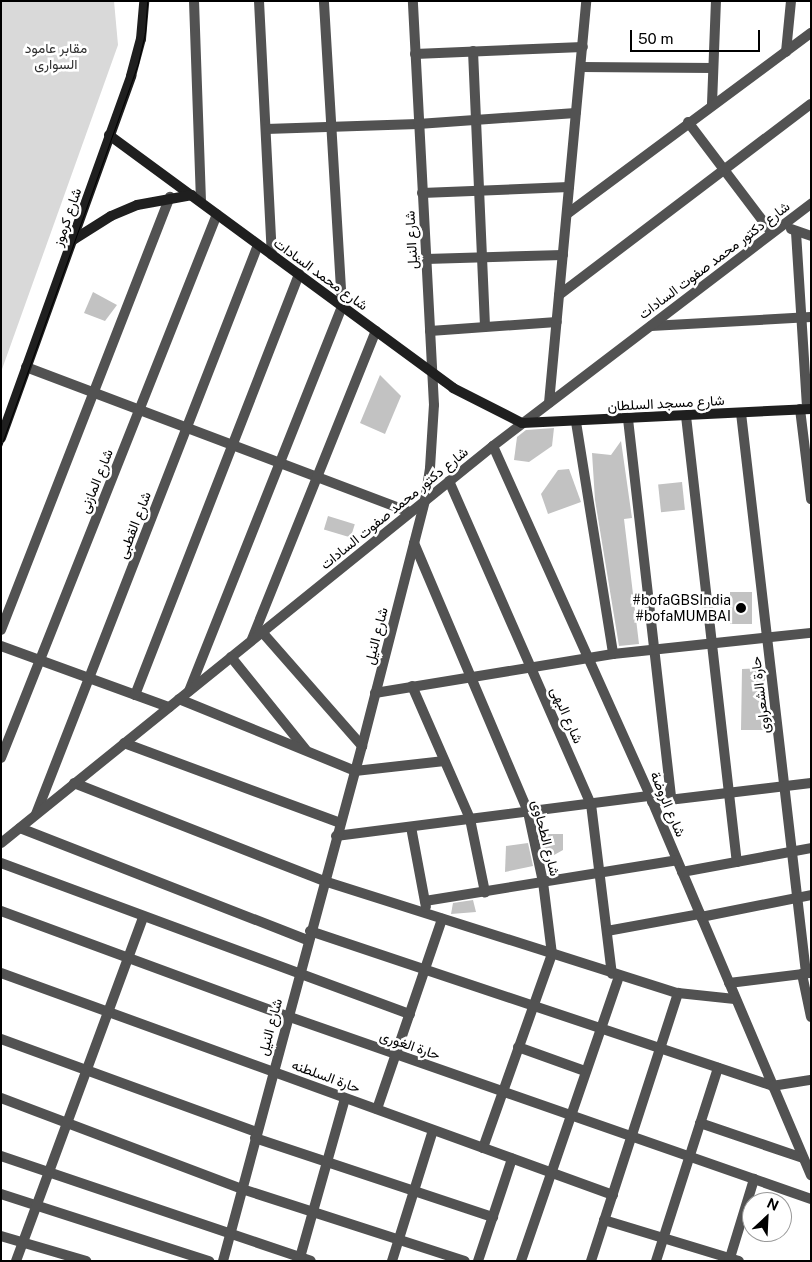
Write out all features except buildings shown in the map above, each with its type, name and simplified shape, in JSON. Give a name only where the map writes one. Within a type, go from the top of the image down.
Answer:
[{"type":"main road","name":"شارع كرموز","points":[[1,438],[137,58],[144,22],[144,1]]},
{"type":"main road","name":"شارع محمد السادات","points":[[109,135],[475,402],[522,423]]},
{"type":"main road","points":[[73,240],[111,216],[137,205],[170,197],[192,195]]},
{"type":"main road","name":"شارع مسجد السلطان","points":[[522,423],[576,422],[806,409]]},
{"type":"street","points":[[194,1],[200,202]]},
{"type":"street","points":[[259,1],[272,255]]},
{"type":"street","points":[[189,691],[342,306],[324,1]]},
{"type":"street","name":"شارع النيل","points":[[223,1261],[287,1016],[362,746],[425,500],[433,436],[432,372],[412,1]]},
{"type":"street","points":[[549,403],[586,1]]},
{"type":"street","points":[[712,104],[716,1]]},
{"type":"street","points":[[786,52],[791,1]]},
{"type":"street","points":[[567,214],[712,104],[809,38]]},
{"type":"street","points":[[415,54],[582,47]]},
{"type":"street","points":[[473,52],[485,327]]},
{"type":"street","points":[[581,67],[713,68]]},
{"type":"street","points":[[559,295],[811,104]]},
{"type":"street","points":[[266,128],[418,124],[576,114]]},
{"type":"street","points":[[688,122],[725,168],[772,234]]},
{"type":"street","points":[[422,193],[570,187]]},
{"type":"street","points":[[1,630],[170,197]]},
{"type":"street","name":"شارع دكتور محمد صفوت السادات","points":[[1,842],[409,512],[522,423],[811,204]]},
{"type":"street","name":"شارع المازنى","points":[[1,758],[217,214]]},
{"type":"street","points":[[785,224],[796,232],[811,236]]},
{"type":"street","points":[[796,232],[806,317],[806,409],[811,499]]},
{"type":"street","name":"شارع القطبى","points":[[35,815],[258,244]]},
{"type":"street","points":[[426,259],[563,255]]},
{"type":"street","points":[[135,695],[298,274]]},
{"type":"street","points":[[650,326],[806,317]]},
{"type":"street","points":[[430,331],[557,322]]},
{"type":"street","points":[[251,641],[376,331]]},
{"type":"street","points":[[26,368],[409,512]]},
{"type":"street","name":"حارة الشعراوى","points":[[741,412],[811,1017]]},
{"type":"street","points":[[686,416],[737,862]]},
{"type":"street","points":[[628,419],[671,799]]},
{"type":"street","points":[[576,422],[613,654]]},
{"type":"street","name":"شارع الروضة","points":[[493,446],[651,799],[772,1086],[808,1166]]},
{"type":"street","name":"شارع البهى","points":[[449,481],[591,804],[607,931],[615,975],[600,1028],[549,1172],[521,1261]]},
{"type":"street","name":"شارع الطحاوى","points":[[414,543],[469,678],[528,812],[542,882],[552,954],[483,1148]]},
{"type":"street","points":[[262,632],[362,746]]},
{"type":"street","points":[[376,693],[613,654],[811,633]]},
{"type":"street","points":[[1,646],[169,707]]},
{"type":"street","points":[[231,657],[307,751]]},
{"type":"street","points":[[412,686],[470,819],[485,892]]},
{"type":"street","points":[[179,699],[355,770],[444,761]]},
{"type":"street","points":[[124,743],[340,822]]},
{"type":"street","points":[[74,783],[324,881],[615,975],[678,993],[735,999]]},
{"type":"street","points":[[336,836],[591,804],[671,799],[811,783]]},
{"type":"street","points":[[411,827],[427,914]]},
{"type":"street","points":[[20,828],[309,936],[425,970],[772,1086],[811,1080]]},
{"type":"street","points":[[682,872],[811,848]]},
{"type":"street","points":[[425,902],[677,860]]},
{"type":"street","points":[[1,863],[410,1014]]},
{"type":"street","points":[[607,931],[811,895]]},
{"type":"street","name":"حارة الغورى","points":[[1,911],[287,1016],[811,1199]]},
{"type":"street","points":[[16,1261],[144,916]]},
{"type":"street","points":[[377,1110],[442,919]]},
{"type":"street","name":"حارة السلطنه","points":[[1,972],[432,1130],[613,1194]]},
{"type":"street","points":[[729,983],[806,973]]},
{"type":"street","points":[[591,1261],[678,993]]},
{"type":"street","points":[[1,1039],[327,1162],[493,1217]]},
{"type":"street","points":[[518,1047],[585,1071]]},
{"type":"street","points":[[656,1261],[718,1068]]},
{"type":"street","points":[[1,1098],[242,1189],[462,1260]]},
{"type":"street","points":[[1,1156],[304,1260],[313,1212],[345,1098]]},
{"type":"street","points":[[700,1123],[808,1166]]},
{"type":"street","points":[[392,1261],[432,1130]]},
{"type":"street","points":[[478,1261],[512,1158]]},
{"type":"street","points":[[604,1220],[732,1260],[754,1179]]},
{"type":"street","points":[[1,1194],[210,1261]]},
{"type":"street","points":[[1,1236],[86,1261]]},
{"type":"green space","name":"مقابر عامود السوارى","points":[[1,1],[114,1],[118,45],[1,372]]},
{"type":"tram line","points":[[1,446],[138,63],[145,33],[147,1]]},
{"type":"place","name":"#bofaGBSIndia #bofaMUMBAI","points":[[741,608]]}]
